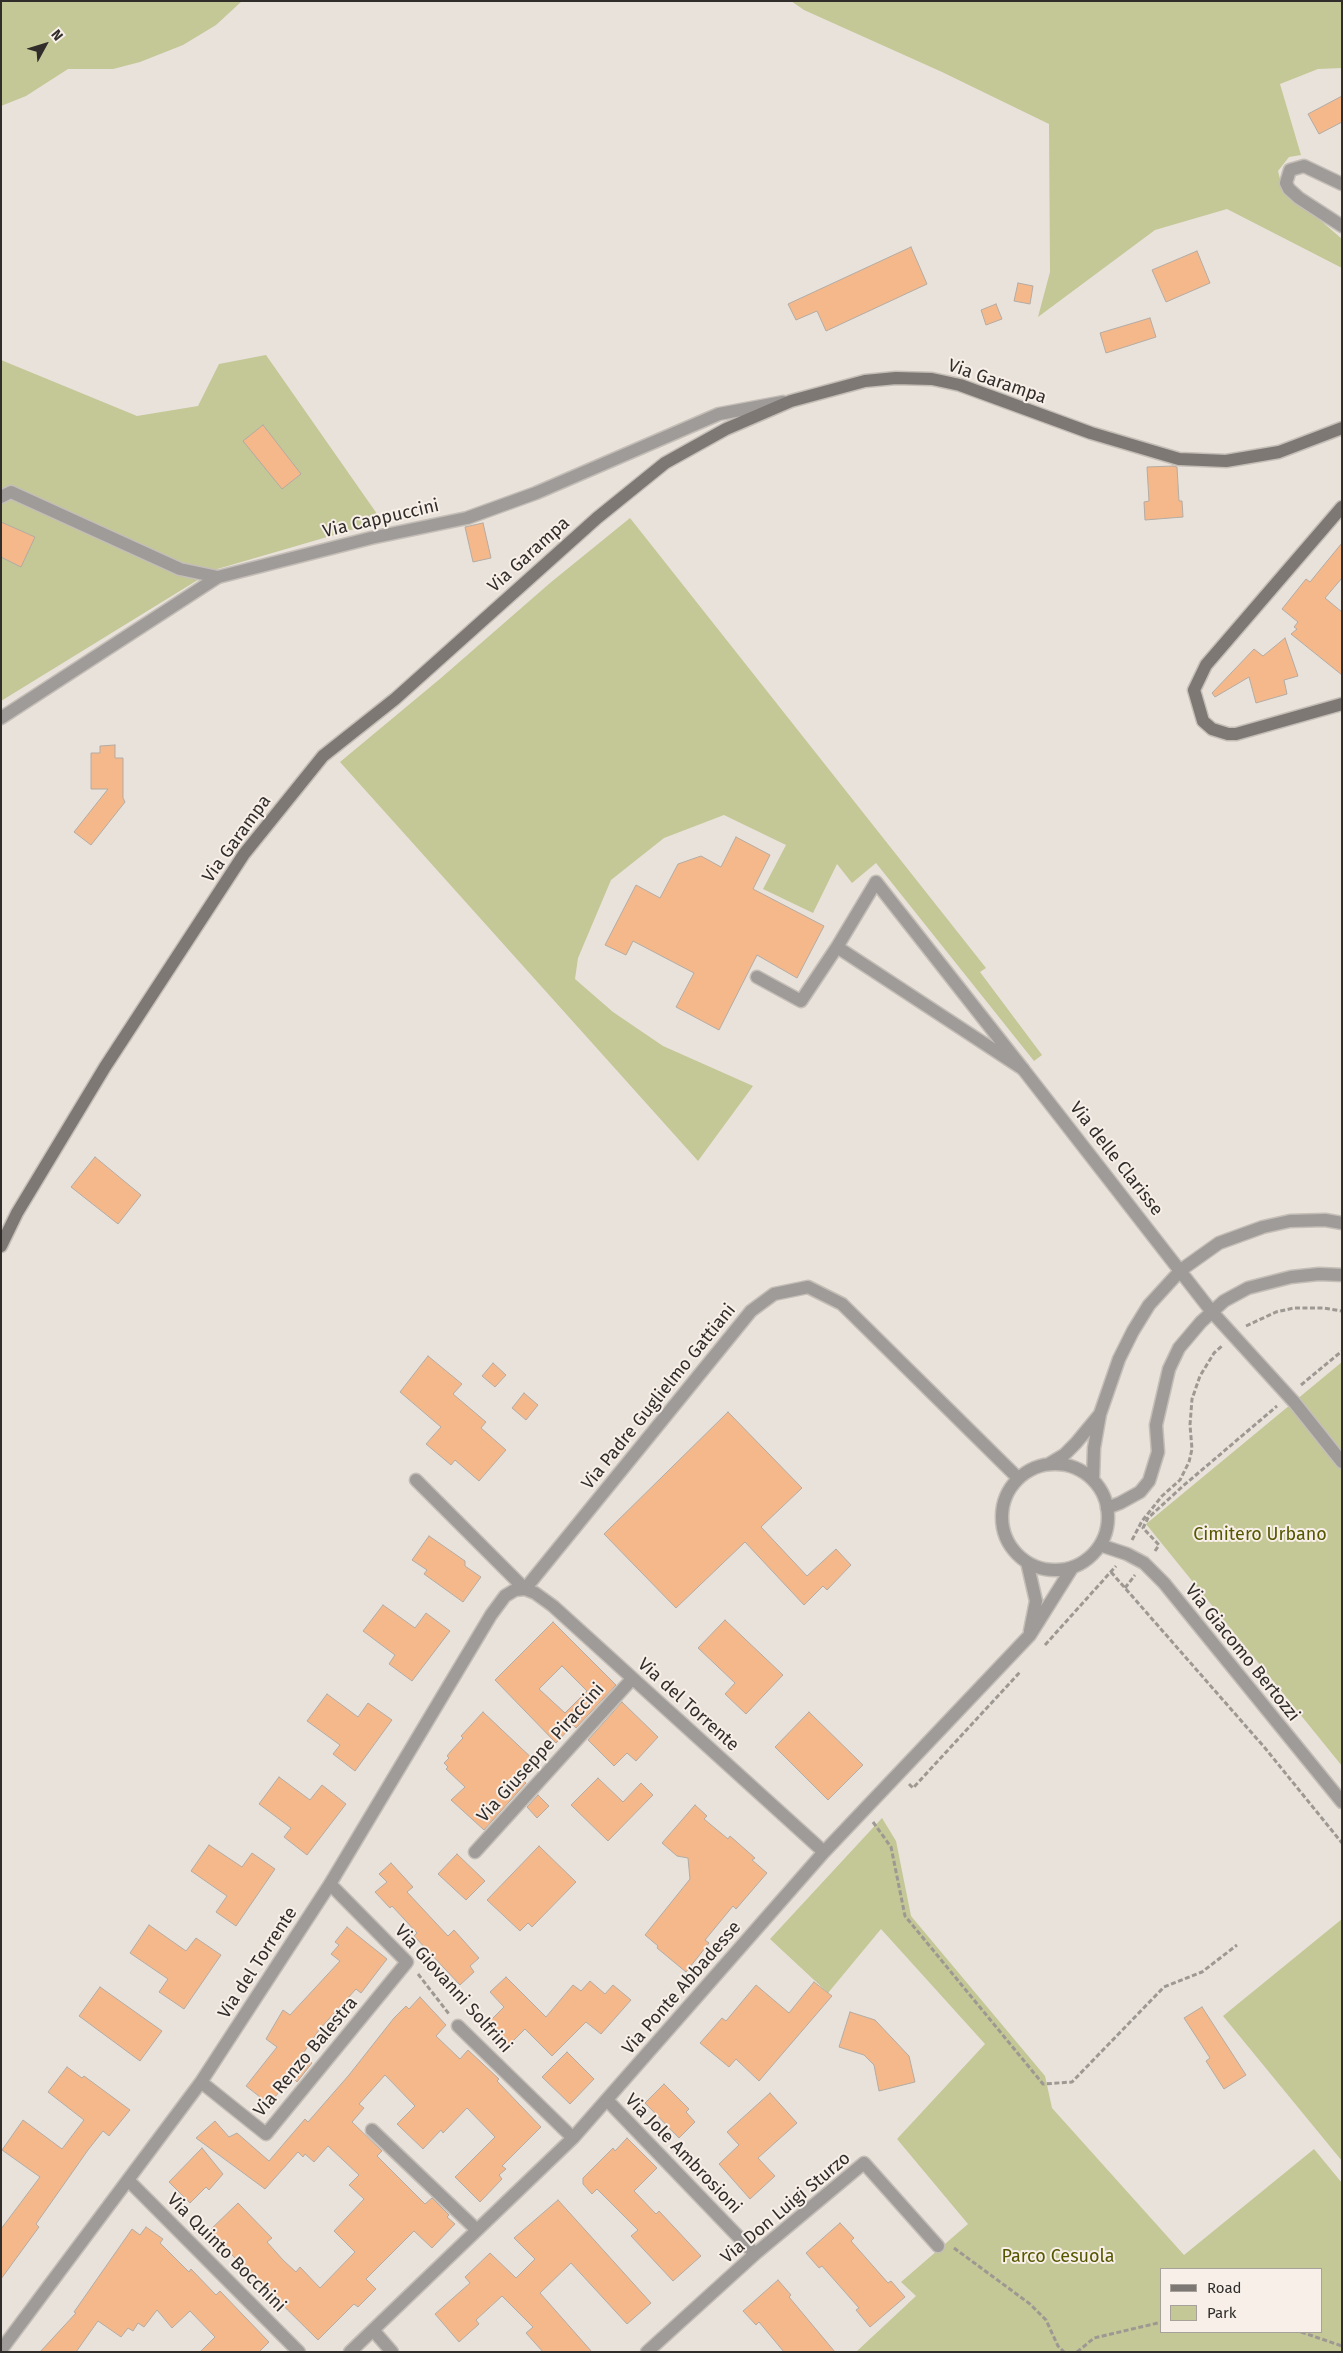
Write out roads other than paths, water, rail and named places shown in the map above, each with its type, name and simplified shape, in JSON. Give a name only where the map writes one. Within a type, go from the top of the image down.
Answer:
[{"type":"street","points":[[1342,184],[1304,166],[1290,170],[1286,183],[1289,189],[1299,198],[1342,226]]},
{"type":"street","name":"Via Garampa","points":[[1,1246],[17,1213],[106,1068],[244,854],[323,756],[395,699],[597,518],[665,463],[726,429],[791,401],[865,381],[896,378],[932,379],[960,385],[1091,433],[1179,459],[1226,461],[1279,452],[1342,428]]},
{"type":"street","name":"Via Cappuccini","points":[[1,718],[218,577],[371,538],[467,518],[536,493],[719,414],[791,401]]},
{"type":"street","points":[[1,497],[11,492],[180,569],[218,577]]},
{"type":"street","points":[[1342,507],[1206,665],[1194,690],[1202,721],[1212,729],[1228,734],[1236,734],[1342,704]]},
{"type":"street","name":"Via delle Clarisse","points":[[837,947],[876,882],[1182,1270],[1212,1312],[1291,1399],[1342,1462]]},
{"type":"street","points":[[757,976],[800,1001],[837,947],[1023,1069]]},
{"type":"street","points":[[1093,1479],[1094,1448],[1100,1414],[1119,1359],[1149,1305],[1182,1270],[1219,1243],[1263,1226],[1290,1221],[1325,1220],[1342,1222]]},
{"type":"street","points":[[1107,1508],[1120,1504],[1140,1492],[1149,1482],[1158,1452],[1156,1425],[1168,1369],[1185,1341],[1212,1312],[1224,1302],[1248,1288],[1268,1282],[1320,1274],[1342,1275]]},
{"type":"street","name":"Via Padre Guglielmo Gattiani","points":[[525,1589],[751,1311],[774,1294],[808,1287],[842,1304],[1018,1478]]},
{"type":"street","points":[[1049,1464],[1065,1465],[1080,1470],[1093,1479],[1102,1492],[1107,1508],[1106,1534],[1100,1545],[1083,1563],[1072,1568],[1056,1571],[1041,1568],[1027,1562],[1014,1552],[1006,1538],[1002,1522],[1006,1498],[1018,1478],[1032,1469],[1049,1464],[1064,1455],[1100,1414]]},
{"type":"street","name":"Via del Torrente","points":[[416,1480],[525,1589],[535,1593],[554,1606],[824,1852]]},
{"type":"street","name":"Via Giacomo Bertozzi","points":[[1100,1545],[1127,1554],[1144,1564],[1180,1602],[1342,1802]]},
{"type":"street","points":[[1027,1562],[1036,1601],[1030,1635]]},
{"type":"street","name":"Via Ponte Abbadesse","points":[[350,2352],[573,2138],[824,1852],[1030,1635],[1072,1568]]},
{"type":"street","name":"Via del Torrente","points":[[1,2350],[201,2082],[330,1884],[491,1615],[505,1596],[515,1590],[525,1589]]},
{"type":"street","name":"Via Giuseppe Piraccini","points":[[476,1852],[632,1678]]},
{"type":"street","name":"Via Giovanni Solfrini","points":[[330,1884],[407,1962]]},
{"type":"street","name":"Via Renzo Balestra","points":[[201,2082],[266,2134],[407,1962]]},
{"type":"street","name":"Via Giovanni Solfrini","points":[[458,2026],[573,2138]]},
{"type":"street","name":"Via Jole Ambrosioni","points":[[607,2100],[755,2254]]},
{"type":"street","points":[[372,2130],[477,2230]]},
{"type":"street","name":"Via Don Luigi Sturzo","points":[[647,2352],[755,2254],[864,2163],[938,2246]]},
{"type":"street","name":"Via Quinto Bocchini","points":[[128,2180],[299,2352]]},
{"type":"street","points":[[374,2330],[392,2352]]},
{"type":"park label","name":"Cimitero Urbano","points":[[1260,1535]]},
{"type":"park label","name":"Parco Cesuola","points":[[1058,2257]]}]
